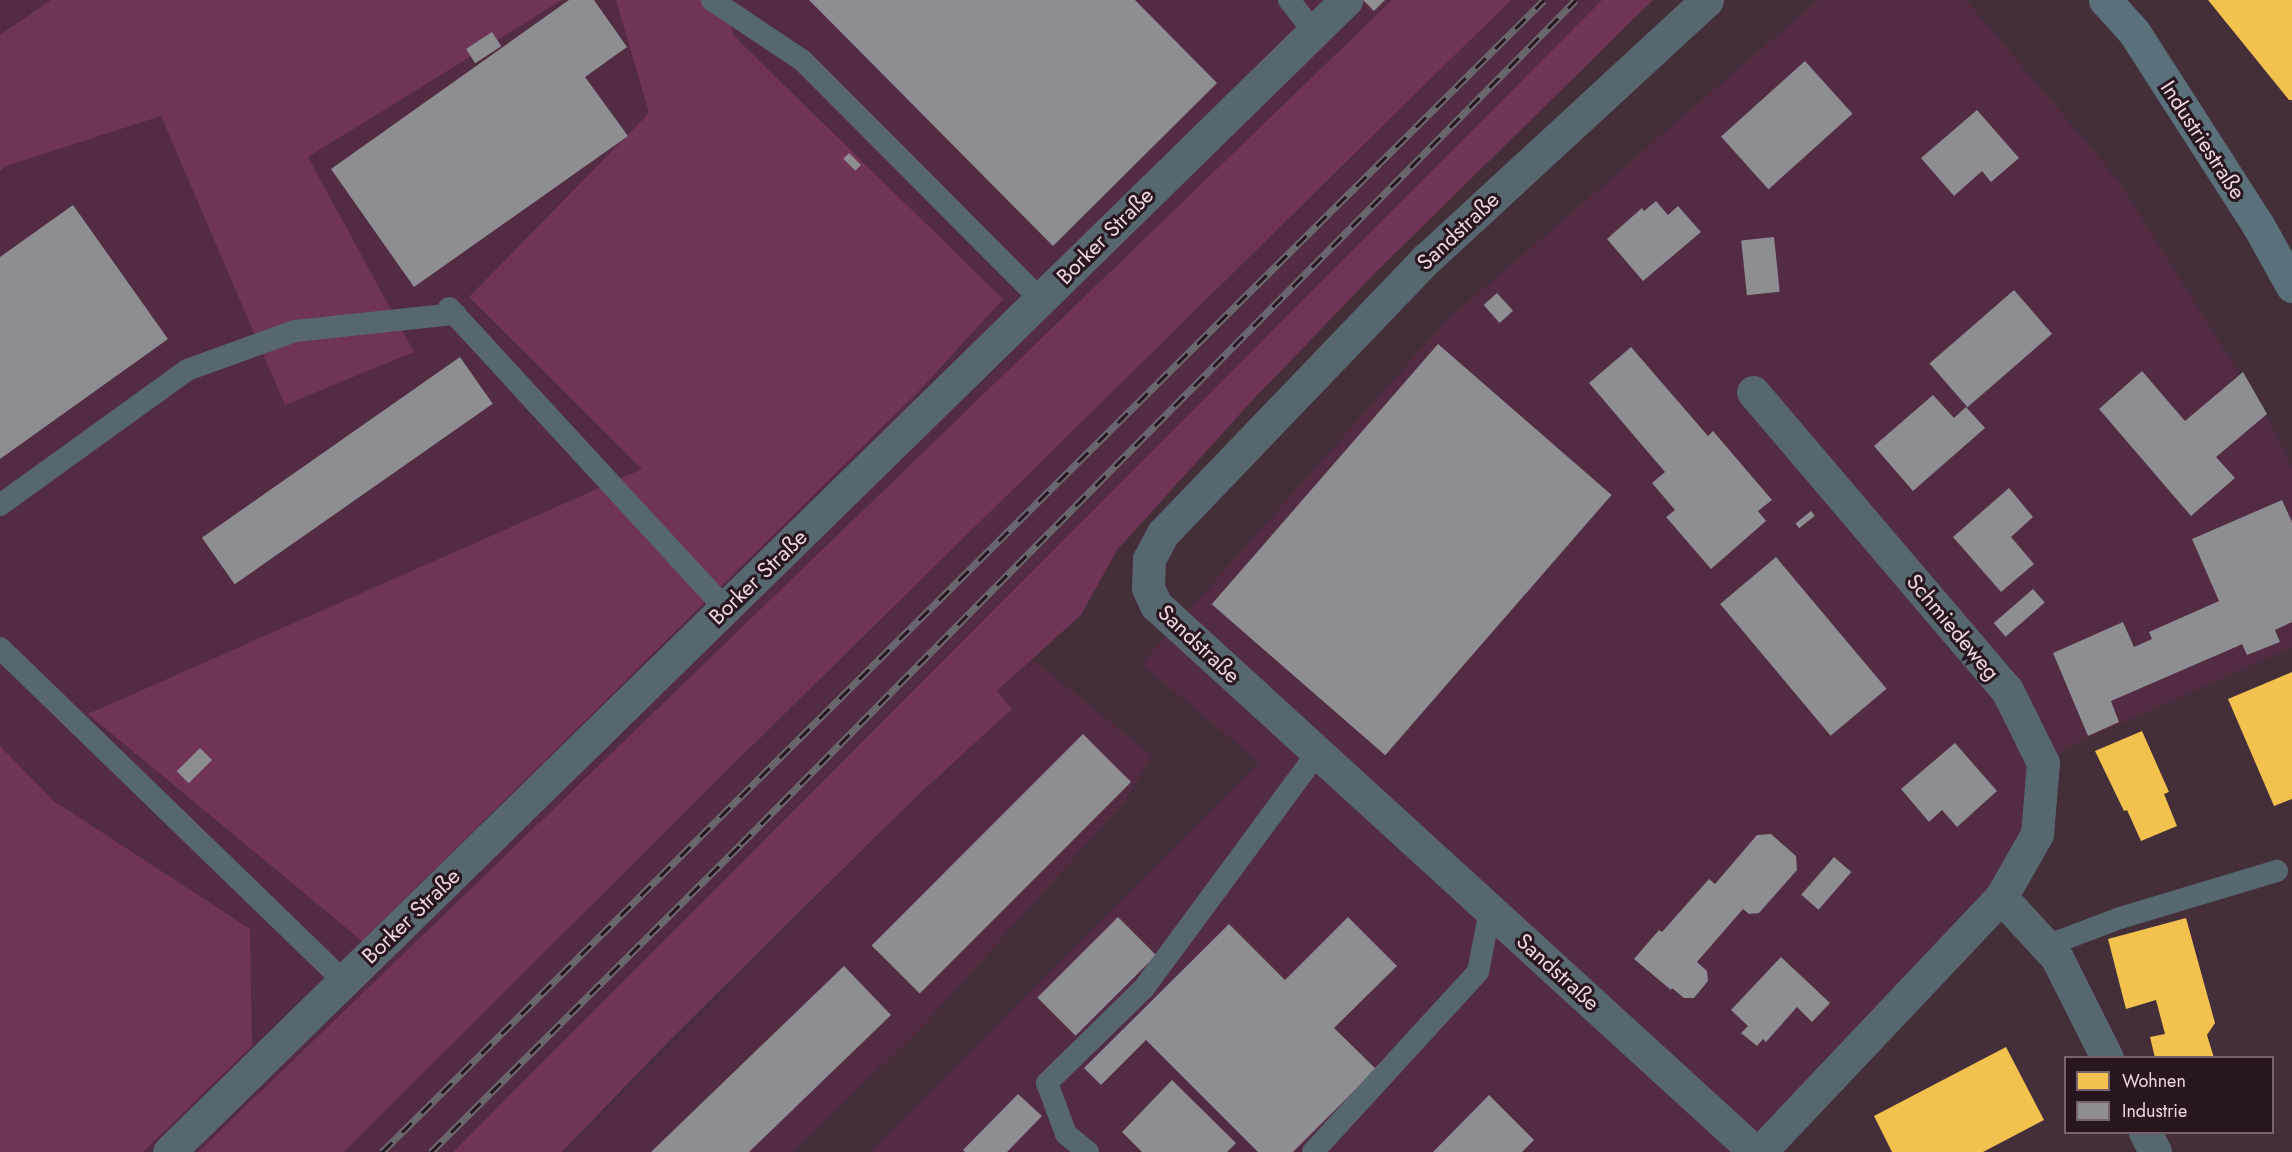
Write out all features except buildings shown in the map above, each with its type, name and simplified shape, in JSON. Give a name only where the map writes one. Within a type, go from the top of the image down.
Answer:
[{"type":"main road","name":"Industriestraße","points":[[2105,0],[2134,32],[2258,225],[2292,286]]},
{"type":"street","name":"Borker Straße","points":[[169,1152],[1346,0]]},
{"type":"street","name":"Sandstraße","points":[[1707,0],[1427,258],[1163,532],[1149,559],[1148,588],[1156,605],[1755,1152]]},
{"type":"street","name":"Schmiedeweg","points":[[1753,392],[2007,690],[2043,763],[2037,834],[2001,897],[1760,1152]]},
{"type":"street","points":[[2001,897],[2057,958],[2106,1056]]},
{"type":"street","points":[[2146,1134],[2155,1152]]},
{"type":"lane","points":[[712,0],[803,61],[1041,300]]},
{"type":"lane","points":[[1289,0],[1314,32]]},
{"type":"lane","points":[[0,505],[186,370],[295,331],[452,311],[726,609]]},
{"type":"lane","points":[[0,648],[344,981]]},
{"type":"lane","points":[[1088,1152],[1066,1134],[1047,1083],[1144,988],[1317,753]]},
{"type":"lane","points":[[2046,946],[2120,918],[2277,871]]},
{"type":"lane","points":[[1313,1152],[1478,972],[1490,910]]},
{"type":"shaded area","points":[[0,0],[1439,0],[280,1152],[0,1152]]},
{"type":"shaded area","points":[[51,0],[562,0],[308,157],[414,352],[285,405],[161,116],[6,166],[0,171],[0,35]]},
{"type":"shaded area","points":[[616,0],[723,0],[734,36],[1003,299],[921,389],[362,941],[88,714],[642,469],[469,297],[649,113]]},
{"type":"shaded area","points":[[1392,0],[1511,0],[698,799],[344,1152],[198,1152]]},
{"type":"shaded area","points":[[1511,0],[1602,0],[453,1152],[344,1152],[698,799]]},
{"type":"shaded area","points":[[1602,0],[1653,0],[1373,275],[1250,403],[1117,550],[1081,615],[997,691],[1012,709],[916,797],[670,1040],[562,1152],[453,1152]]},
{"type":"shaded area","points":[[1818,0],[1966,0],[2118,180],[2269,421],[2292,467],[2292,647],[2068,747],[2043,763],[2037,834],[1760,1152],[870,1152],[1259,762],[1141,664],[1446,321]]},
{"type":"shaded area","points":[[1033,659],[1152,756],[1125,801],[923,1026],[793,1152],[564,1152],[916,797],[1012,709],[997,692]]},
{"type":"shaded area","points":[[0,746],[54,801],[250,929],[252,1046],[143,1152],[0,1152]]},
{"type":"railway","points":[[382,1152],[1544,0]]},
{"type":"railway","points":[[431,1152],[741,844],[1576,0]]}]
